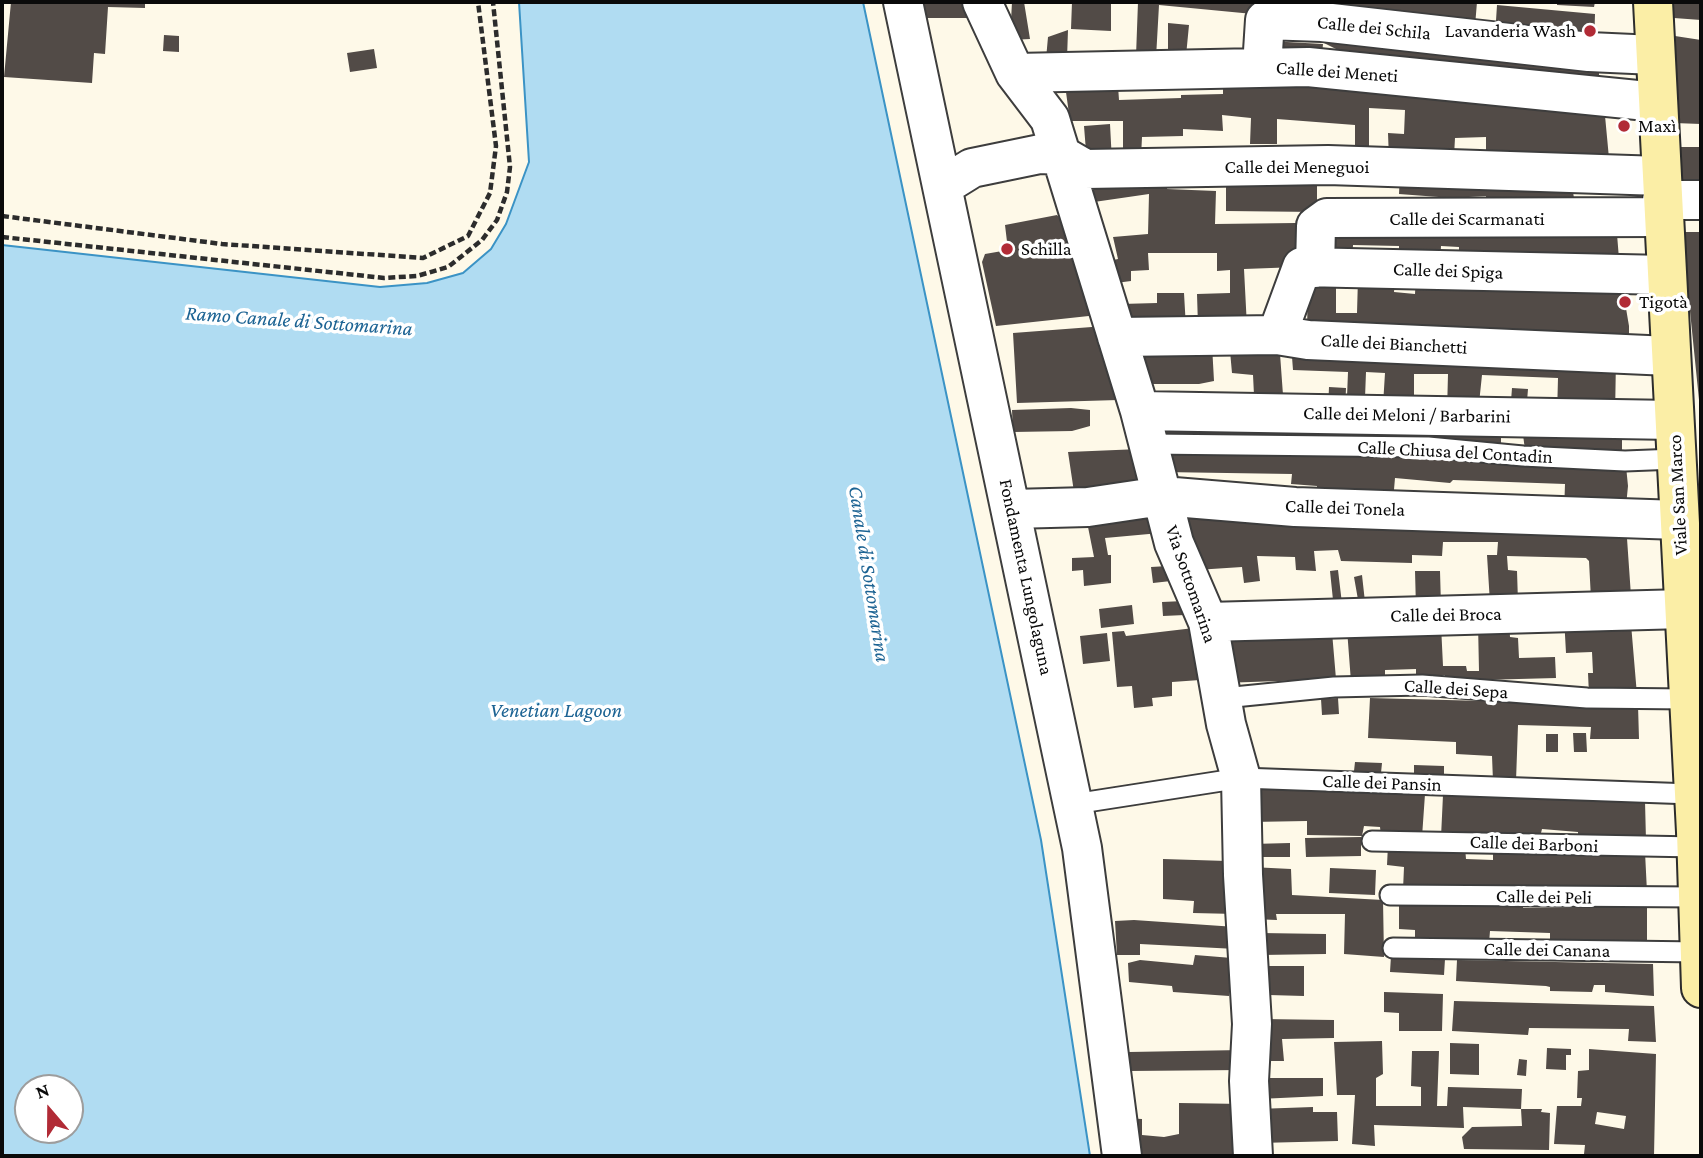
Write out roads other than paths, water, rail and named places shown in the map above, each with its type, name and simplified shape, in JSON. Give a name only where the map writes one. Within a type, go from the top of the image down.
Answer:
[{"type":"street","name":"Fondamenta Lungolaguna","points":[[903,2],[1074,804],[1122,1156]]},
{"type":"street","name":"Via Sottomarina","points":[[982,2],[1015,73],[1050,119],[1145,427],[1174,542],[1208,622],[1224,698],[1226,724],[1241,778],[1243,875],[1252,1024],[1250,1081],[1253,1156]]},
{"type":"street","name":"Viale San Marco","points":[[1653,2],[1692,794],[1698,837],[1701,970]]},
{"type":"street","name":"Calle dei Schila","points":[[1262,67],[1265,20],[1322,22],[1589,52],[1655,55]]},
{"type":"street","name":"Calle dei Meneti","points":[[1015,73],[1308,67],[1657,102]]},
{"type":"street","name":"Calle dei Meneguoi","points":[[943,186],[972,168],[1040,155],[1061,155],[1085,169],[1328,165],[1662,198]]},
{"type":"street","points":[[1662,198],[1701,200]]},
{"type":"street","name":"Calle dei Scarmanati","points":[[1315,268],[1316,226],[1327,218],[1662,198]]},
{"type":"street","points":[[1278,335],[1302,267],[1315,268]]},
{"type":"street","name":"Calle dei Spiga","points":[[1315,268],[1666,275]]},
{"type":"street","name":"Calle dei Bianchetti","points":[[1117,337],[1278,335],[1308,340],[1671,356]]},
{"type":"street","name":"Calle dei Meloni / Barbarini","points":[[1145,427],[1674,419]]},
{"type":"street","name":"Calle dei Tonela","points":[[1013,509],[1088,507],[1163,496],[1295,507],[1679,520]]},
{"type":"street","name":"Calle dei Broca","points":[[1208,622],[1684,610]]},
{"type":"lane","name":"Calle Chiusa del Contadin","points":[[1145,427],[1523,456],[1625,461],[1676,459]]},
{"type":"lane","name":"Calle dei Sepa","points":[[1224,698],[1334,687],[1422,685],[1587,698],[1688,699]]},
{"type":"lane","name":"Calle dei Pansin","points":[[1074,804],[1241,778],[1692,794]]},
{"type":"lane","name":"Calle dei Barboni","points":[[1372,841],[1698,837]]},
{"type":"lane","name":"Calle dei Peli","points":[[1390,895],[1698,897]]},
{"type":"lane","name":"Calle dei Canana","points":[[1393,948],[1701,970]]},
{"type":"water","name":"Venetian Lagoon","points":[[519,2],[863,2],[1041,840],[1090,1156],[2,1156],[2,245],[380,287],[427,283],[463,273],[491,249],[506,224],[529,162]]},
{"type":"place","name":"Lavanderia Wash","points":[[1590,31]]},
{"type":"place","name":"Maxì","points":[[1624,126]]},
{"type":"place","name":"Schilla","points":[[1007,249]]},
{"type":"place","name":"Tigotà","points":[[1625,302]]},
{"type":"water label","name":"Ramo Canale di Sottomarina","points":[[299,321]]},
{"type":"water label","name":"Canale di Sottomarina","points":[[869,574]]}]
